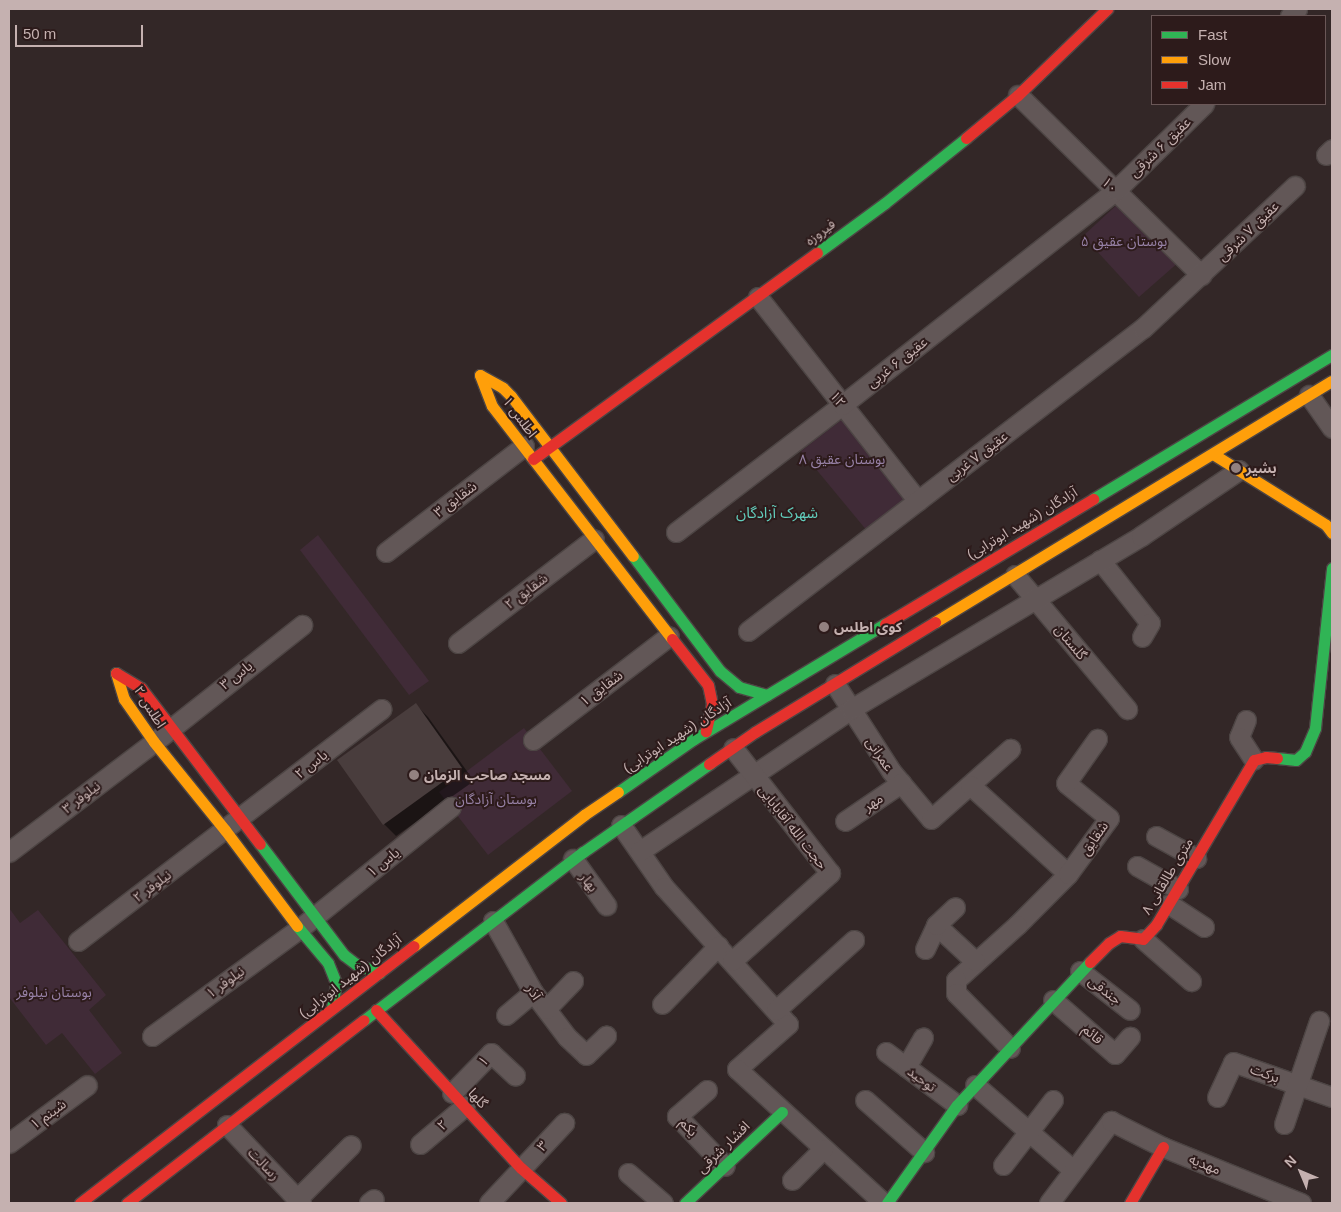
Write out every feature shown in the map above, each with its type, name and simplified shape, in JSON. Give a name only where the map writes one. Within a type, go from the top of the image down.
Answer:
[{"type":"street","name":"فیروزه","points":[[528,452],[550,447],[758,297],[884,203],[1018,95],[1106,9]]},
{"type":"street","name":"۱۰","points":[[1018,95],[1200,275]]},
{"type":"street","name":"عقیق ۶ شرقی","points":[[1116,190],[1203,105]]},
{"type":"street","name":"عقیق ۷ شرقی","points":[[1200,275],[1295,186]]},
{"type":"street","name":"عقیق ۶ غربی","points":[[676,532],[842,405],[1116,190]]},
{"type":"street","name":"عقیق ۷ غربی","points":[[748,631],[1143,328],[1200,275]]},
{"type":"street","name":"۱۲","points":[[758,297],[918,501]]},
{"type":"street","name":"آزادگان (شهید ابوترابی)","points":[[127,1203],[493,920],[574,844],[706,732],[1332,355]]},
{"type":"street","name":"اطلس ۱","points":[[706,732],[712,704],[708,685],[492,406],[480,375],[503,388],[511,396],[720,671],[739,687],[768,695]]},
{"type":"street","name":"آزادگان (شهید ابوترابی)","points":[[80,1203],[379,973],[574,844],[621,825],[733,748],[835,684],[1332,381]]},
{"type":"street","points":[[1309,394],[1332,428]]},
{"type":"street","name":"شقایق ۳","points":[[386,552],[528,452]]},
{"type":"street","points":[[1213,454],[1326,525],[1332,534]]},
{"type":"street","points":[[640,851],[751,774],[850,709],[1033,598],[1140,536],[1238,470]]},
{"type":"street","name":"شقایق ۲","points":[[458,643],[594,538]]},
{"type":"street","points":[[1100,560],[1150,623],[1142,637]]},
{"type":"street","points":[[1246,720],[1240,737],[1254,760],[1266,757],[1296,760],[1323,731],[1332,568]]},
{"type":"street","name":"گلستان","points":[[1015,576],[1127,709]]},
{"type":"street","name":"یاس ۳","points":[[154,742],[302,624]]},
{"type":"street","name":"شقایق ۱","points":[[533,740],[670,636]]},
{"type":"street","name":"اطلس ۲","points":[[332,1008],[336,983],[328,963],[299,929],[225,830],[154,742],[124,699],[116,673],[141,688],[344,955],[356,964],[379,973]]},
{"type":"street","name":"عمرانی","points":[[835,684],[901,783],[931,820],[970,785]]},
{"type":"street","name":"یاس ۲","points":[[225,830],[381,709]]},
{"type":"street","name":"شقایق","points":[[1068,874],[1109,818],[1066,783],[1097,739]]},
{"type":"street","name":"نیلوفر ۳","points":[[9,852],[154,742]]},
{"type":"street","name":"حجت الله آقابابایی","points":[[732,961],[830,873],[751,774],[733,748]]},
{"type":"street","points":[[1010,749],[970,785],[1068,874],[1017,925],[975,960],[956,980],[956,993],[1010,1048]]},
{"type":"street","name":"۸ متری طالقانی","points":[[1142,939],[1156,925],[1254,760]]},
{"type":"street","name":"مهر","points":[[845,821],[901,783]]},
{"type":"street","name":"یاس ۱","points":[[299,929],[451,807]]},
{"type":"street","points":[[621,825],[664,886],[788,1024],[737,1069],[823,1149],[886,1203],[957,1105],[1080,971],[1109,943],[1120,936],[1142,939],[1190,981]]},
{"type":"street","name":"نیلوفر ۲","points":[[78,941],[225,830]]},
{"type":"street","points":[[1156,836],[1196,858]]},
{"type":"street","name":"بهار","points":[[574,844],[606,905]]},
{"type":"street","points":[[1137,866],[1173,896],[1204,927]]},
{"type":"street","points":[[925,949],[936,925],[955,907]]},
{"type":"street","name":"آذر","points":[[493,920],[533,992],[567,1037],[586,1055],[606,1036]]},
{"type":"street","points":[[936,925],[975,960]]},
{"type":"street","name":"نیلوفر ۱","points":[[152,1036],[299,929]]},
{"type":"street","points":[[776,1010],[854,940]]},
{"type":"street","points":[[662,1004],[718,946]]},
{"type":"street","name":"جندقی","points":[[1080,971],[1130,1010]]},
{"type":"street","points":[[546,1009],[573,982]]},
{"type":"street","points":[[506,1015],[533,992]]},
{"type":"street","name":"قائم","points":[[1053,1000],[1115,1054],[1130,1037]]},
{"type":"street","name":"گلها","points":[[376,1010],[521,1168],[560,1203]]},
{"type":"street","points":[[1284,1124],[1296,1084],[1319,1021]]},
{"type":"street","points":[[906,1067],[923,1038]]},
{"type":"street","name":"۱","points":[[452,1092],[491,1052],[515,1075]]},
{"type":"street","name":"توحید","points":[[886,1052],[957,1105]]},
{"type":"street","name":"برکت","points":[[1217,1097],[1233,1062],[1332,1097]]},
{"type":"street","points":[[975,1085],[1073,1170],[1049,1203]]},
{"type":"street","name":"شبنم ۱","points":[[9,1143],[87,1086]]},
{"type":"street","name":"یکم","points":[[707,1090],[677,1116],[725,1166]]},
{"type":"street","points":[[864,1100],[924,1152]]},
{"type":"street","points":[[1003,1165],[1053,1100]]},
{"type":"street","name":"۲","points":[[420,1144],[464,1106]]},
{"type":"street","name":"افشار شرقی","points":[[685,1203],[782,1112]]},
{"type":"street","name":"مهدیه","points":[[1073,1170],[1111,1122],[1162,1147],[1302,1203]]},
{"type":"street","name":"۳","points":[[489,1203],[564,1123]]},
{"type":"street","name":"رسالت","points":[[227,1125],[294,1200]]},
{"type":"street","points":[[294,1200],[351,1145]]},
{"type":"street","points":[[1130,1203],[1162,1147]]},
{"type":"street","points":[[792,1180],[823,1149]]},
{"type":"street","points":[[628,1173],[663,1203]]},
{"type":"green space","name":"بوستان عقیق ۵","points":[[1121,201],[1180,261],[1139,297],[1083,236]]},
{"type":"green space","name":"بوستان عقیق ۸","points":[[844,418],[908,498],[868,532],[801,451]]},
{"type":"green space","points":[[318,535],[429,681],[409,695],[300,550]]},
{"type":"green space","name":"بوستان آزادگان","points":[[524,728],[572,791],[488,855],[439,792]]},
{"type":"green space","name":"بوستان نیلوفر","points":[[9,908],[20,923],[38,910],[106,995],[89,1010],[122,1053],[95,1074],[62,1033],[46,1045],[9,997]]},
{"type":"building","name":"مسجد صاحب الزمان","points":[[416,703],[462,768],[383,825],[337,760]]},
{"type":"traffic: fast","points":[[817,253],[885,203],[966,138]]},
{"type":"traffic: fast","points":[[1093,499],[1332,355]]},
{"type":"traffic: fast","points":[[633,556],[720,671],[739,687],[767,695]]},
{"type":"traffic: fast","points":[[1277,758],[1296,760],[1305,752],[1315,728],[1332,568]]},
{"type":"traffic: fast","points":[[618,792],[694,739],[885,624]]},
{"type":"traffic: fast","points":[[364,1020],[583,852],[709,764]]},
{"type":"traffic: fast","points":[[260,844],[344,955],[356,964],[379,973]]},
{"type":"traffic: fast","points":[[297,926],[328,963],[336,983],[332,1008]]},
{"type":"traffic: fast","points":[[887,1203],[957,1105],[1090,962]]},
{"type":"traffic: fast","points":[[685,1203],[782,1112]]},
{"type":"traffic: slow","points":[[480,375],[503,388],[511,396],[633,556]]},
{"type":"traffic: slow","points":[[480,375],[492,406],[672,639]]},
{"type":"traffic: slow","points":[[935,622],[1332,381]]},
{"type":"traffic: slow","points":[[1213,454],[1326,525],[1332,533]]},
{"type":"traffic: slow","points":[[116,673],[124,699],[154,742],[225,830],[297,926]]},
{"type":"traffic: slow","points":[[414,946],[584,815],[618,792]]},
{"type":"traffic: jam","points":[[966,138],[1018,95],[1107,9]]},
{"type":"traffic: jam","points":[[533,459],[817,253]]},
{"type":"traffic: jam","points":[[885,624],[1093,499]]},
{"type":"traffic: jam","points":[[709,764],[755,732],[935,622]]},
{"type":"traffic: jam","points":[[672,639],[708,685],[712,704],[706,731]]},
{"type":"traffic: jam","points":[[116,673],[141,688],[260,844]]},
{"type":"traffic: jam","points":[[1090,962],[1109,943],[1120,936],[1143,939],[1156,925],[1254,760],[1266,757],[1277,758]]},
{"type":"traffic: jam","points":[[80,1203],[414,946]]},
{"type":"traffic: jam","points":[[376,1010],[521,1168],[561,1203]]},
{"type":"traffic: jam","points":[[127,1203],[364,1020]]},
{"type":"traffic: jam","points":[[1130,1203],[1163,1147]]},
{"type":"place","name":"بشیر","points":[[1236,468]]},
{"type":"place","name":"کوی اطلس","points":[[824,627]]},
{"type":"place","name":"مسجد صاحب الزمان","points":[[414,775]]},
{"type":"district","name":"شهرک آزادگان","points":[[777,513]]}]
